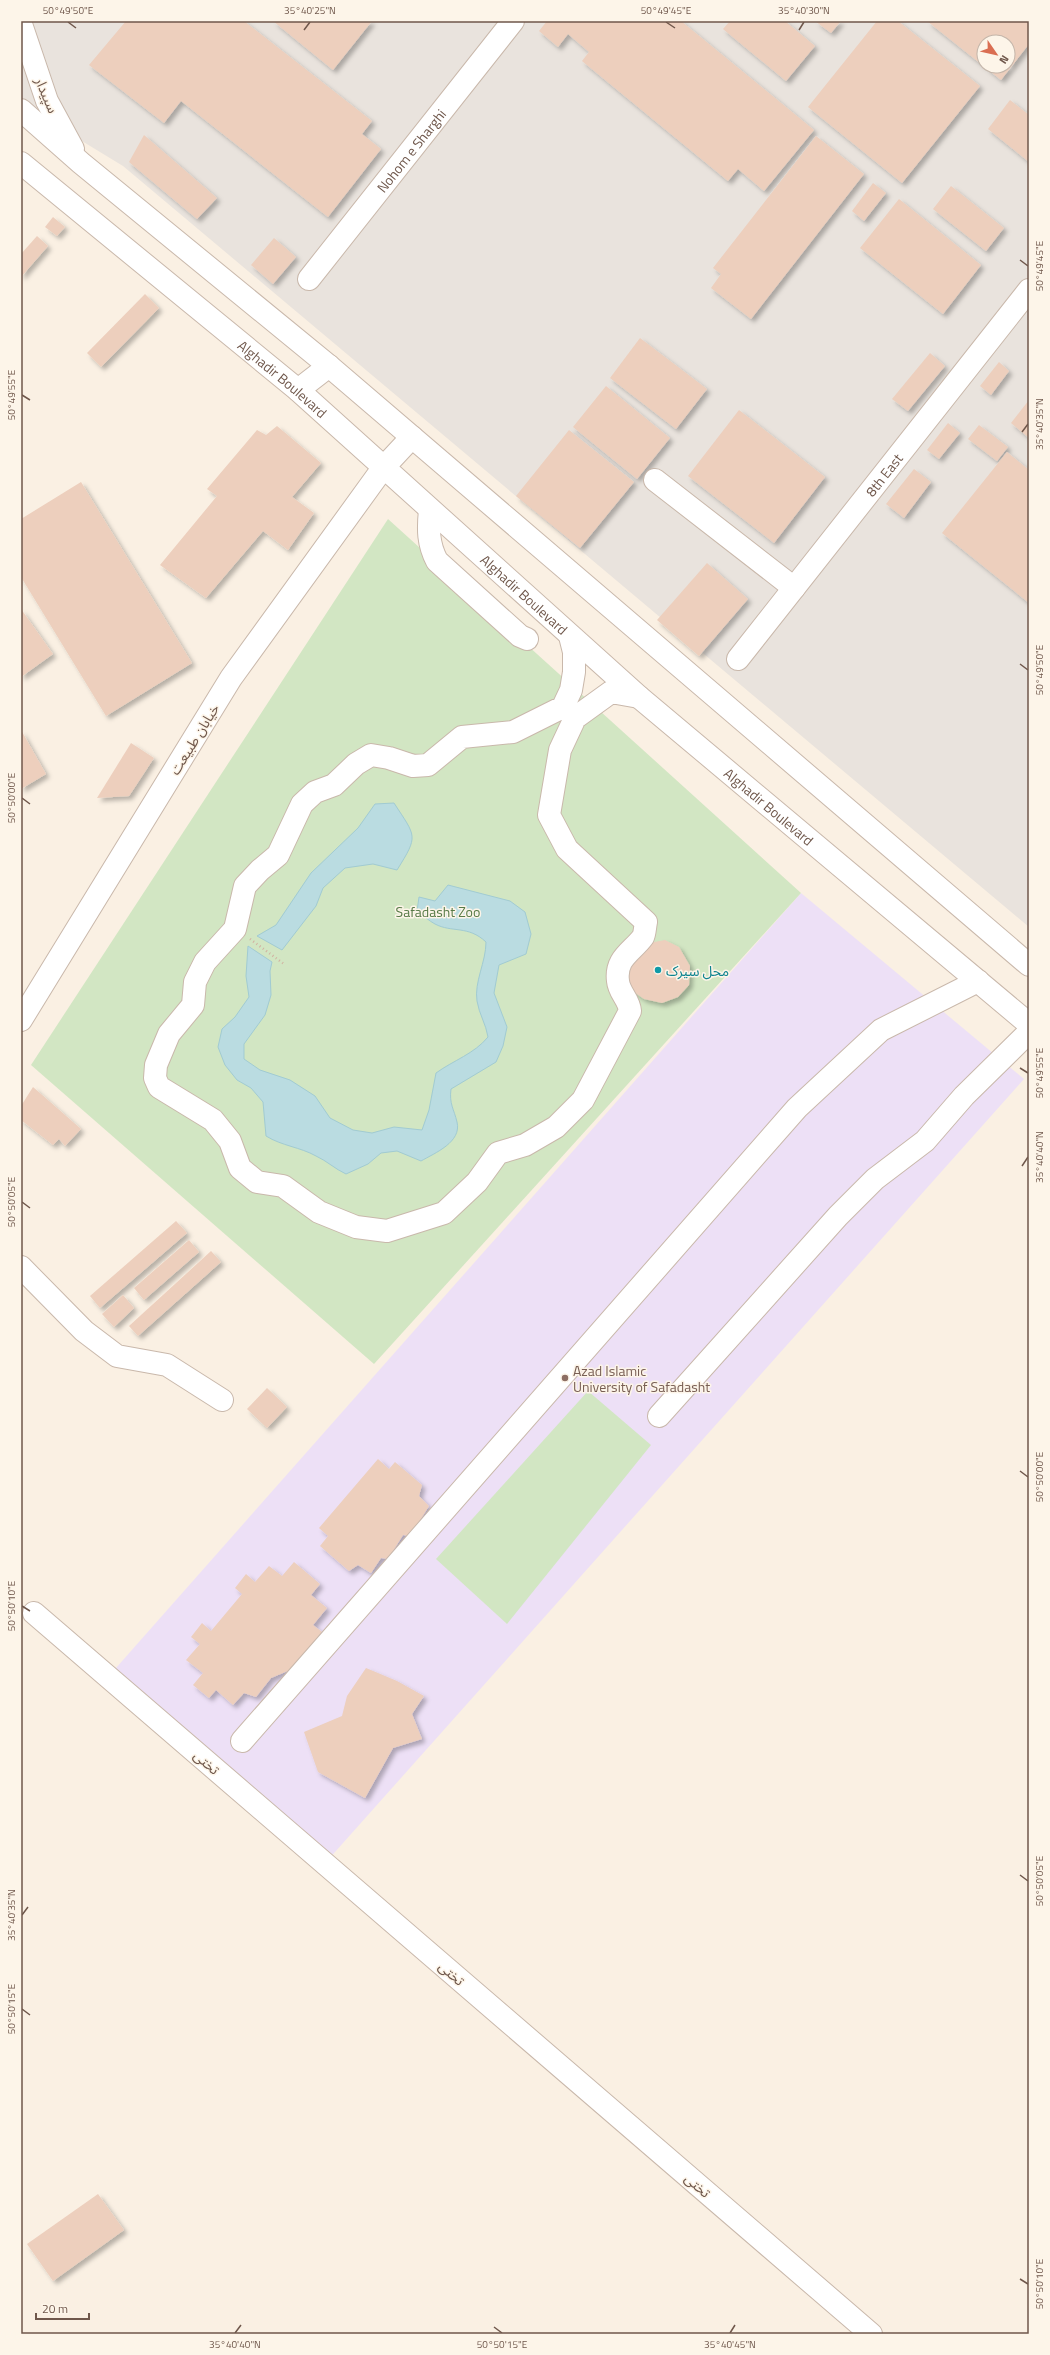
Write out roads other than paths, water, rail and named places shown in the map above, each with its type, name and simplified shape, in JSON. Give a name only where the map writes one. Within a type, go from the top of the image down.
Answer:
[{"type":"street","name":"Nohom e Sharghi","points":[[309,279],[513,21]]},
{"type":"street","name":"سپیدار","points":[[21,24],[47,101],[81,163]]},
{"type":"street","points":[[21,110],[81,163],[329,366],[1029,965]]},
{"type":"street","name":"Alghadir Boulevard","points":[[21,163],[298,390],[382,468],[639,697],[1029,1024]]},
{"type":"street","name":"8th East","points":[[738,659],[1029,290]]},
{"type":"street","points":[[298,390],[329,366]]},
{"type":"street","name":"خیابان طبیعت","points":[[21,1020],[231,678],[382,468],[412,437]]},
{"type":"street","points":[[655,480],[794,588]]},
{"type":"street","points":[[430,510],[428,530],[431,548],[437,561],[520,636],[527,639]]},
{"type":"street","points":[[570,636],[574,652],[574,672],[571,690],[563,707],[513,732],[462,738],[428,764],[413,766],[389,758],[371,755],[356,764],[334,785],[315,792],[302,804],[278,855],[260,870],[245,886],[235,929],[205,962],[195,982],[193,1005],[169,1034],[156,1066],[155,1078],[159,1087],[213,1120],[230,1141],[240,1168],[257,1182],[283,1186],[319,1212],[356,1227],[387,1231],[444,1213],[477,1182],[498,1153],[525,1145],[556,1127],[583,1100],[630,1011],[629,1002],[621,992],[618,980],[621,961],[629,949],[644,936],[646,922],[567,849],[549,815],[560,750],[575,718],[611,692],[639,697]]},
{"type":"street","points":[[242,1741],[798,1108],[881,1030],[978,981]]},
{"type":"street","points":[[659,1416],[838,1216],[875,1179],[925,1141],[964,1096],[1029,1032]]},
{"type":"street","points":[[21,1267],[84,1331],[117,1356],[167,1365],[222,1400]]},
{"type":"street","name":"تختی","points":[[34,1613],[870,2334]]},
{"type":"water","points":[[394,803],[407,823],[412,836],[412,842],[409,850],[397,870],[373,864],[345,868],[323,888],[316,906],[282,950],[257,936],[276,925],[311,873],[358,828],[375,804]]},
{"type":"water","points":[[448,885],[510,901],[525,912],[531,934],[526,954],[499,965],[494,993],[507,1027],[503,1046],[496,1062],[451,1089],[451,1103],[457,1122],[457,1129],[451,1141],[440,1150],[421,1161],[397,1151],[381,1153],[368,1164],[346,1174],[304,1150],[278,1142],[266,1136],[263,1102],[251,1088],[237,1080],[225,1065],[218,1047],[222,1029],[235,1017],[249,997],[246,976],[248,946],[272,962],[270,971],[271,995],[265,1015],[244,1044],[244,1059],[260,1070],[290,1080],[315,1096],[330,1118],[353,1130],[372,1133],[394,1127],[422,1130],[429,1110],[436,1073],[476,1048],[488,1037],[477,1001],[477,987],[486,942],[473,933],[441,927],[417,911],[419,897],[435,901]]},
{"type":"place","name":"محل سیرک","points":[[658,970]]},
{"type":"place","name":"Azad Islamic University of Safadasht","points":[[565,1378]]},
{"type":"park label","name":"Safadasht Zoo","points":[[438,911]]}]
